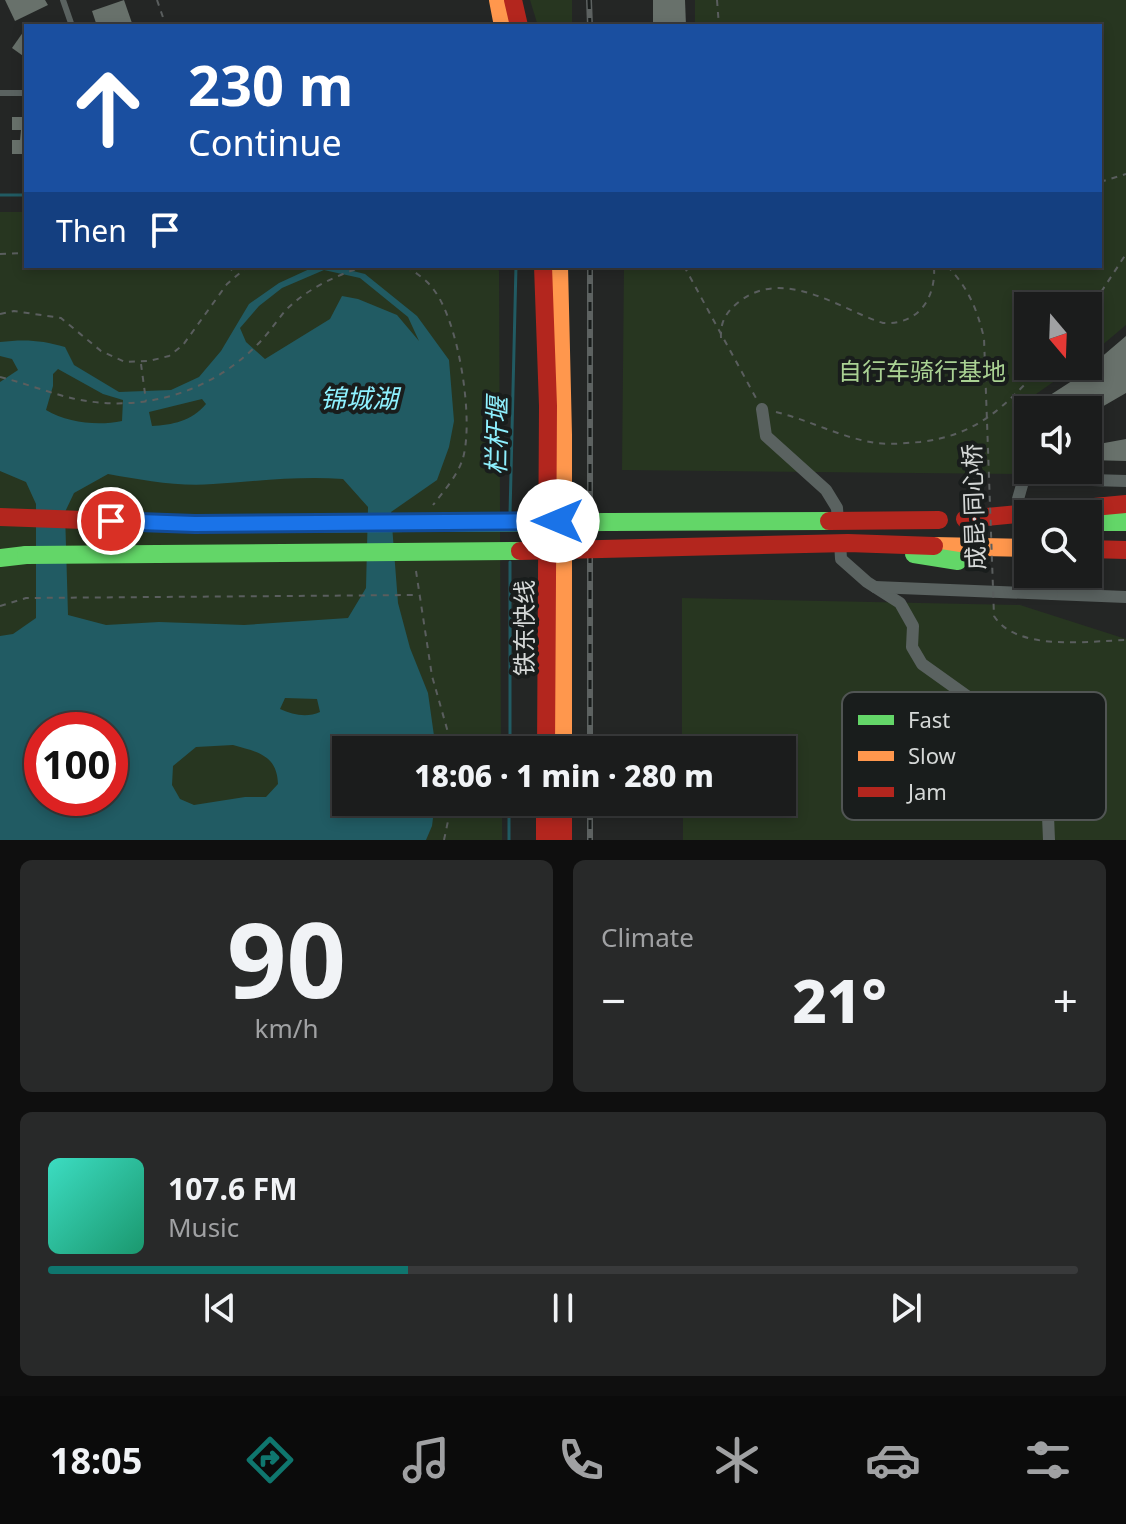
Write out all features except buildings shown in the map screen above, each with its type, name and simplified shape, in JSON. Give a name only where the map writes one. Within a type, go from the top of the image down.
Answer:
[{"type":"main road","points":[[498,0],[503,24]]},
{"type":"main road","points":[[513,0],[519,24]]},
{"type":"main road","name":"铁东快线","points":[[543,268],[548,406],[546,736]]},
{"type":"main road","name":"铁东快线","points":[[559,268],[563,435],[563,736]]},
{"type":"main road","points":[[965,519],[1126,504]]},
{"type":"main road","points":[[0,517],[195,524]]},
{"type":"main road","points":[[0,528],[195,524],[1014,520]]},
{"type":"main road","points":[[1102,522],[1126,522]]},
{"type":"main road","points":[[848,543],[1014,567]]},
{"type":"main road","points":[[0,557],[848,543],[1014,548]]},
{"type":"main road","points":[[1102,549],[1126,550]]},
{"type":"main road","points":[[1102,562],[1126,561]]},
{"type":"main road","points":[[545,816],[545,840]]},
{"type":"main road","points":[[563,816],[563,840]]},
{"type":"street","points":[[762,409],[766,436],[826,490],[837,508],[841,559],[900,603],[913,626],[912,647],[922,664],[961,692]]},
{"type":"street","points":[[1018,499],[1024,478],[1126,481]]},
{"type":"street","points":[[875,587],[1126,597]]},
{"type":"street","points":[[1047,588],[1052,594]]},
{"type":"street","points":[[1048,820],[1049,840]]},
{"type":"lane","points":[[63,0],[71,24]]},
{"type":"lane","points":[[0,93],[24,93]]},
{"type":"path","points":[[157,0],[165,24]]},
{"type":"path","points":[[717,0],[719,24]]},
{"type":"path","points":[[1102,181],[1126,174]]},
{"type":"path","points":[[0,254],[24,253]]},
{"type":"path","points":[[1101,292],[1126,254]]},
{"type":"path","points":[[230,268],[237,275]]},
{"type":"path","points":[[0,314],[26,312],[61,318],[101,351],[125,362],[169,356],[183,345],[227,284],[246,268]]},
{"type":"path","points":[[0,377],[73,398],[146,402],[177,395],[209,382],[235,365],[260,343],[287,309],[334,277],[359,268]]},
{"type":"path","points":[[409,268],[424,278],[440,299],[463,371],[467,438],[462,461],[433,506]]},
{"type":"path","points":[[685,268],[721,339],[762,409],[876,443],[925,441],[949,437],[982,424],[1028,380]]},
{"type":"path","points":[[721,339],[720,326],[724,316],[749,295],[781,287],[801,290],[864,317],[895,324],[907,320],[924,307],[935,281],[934,268]]},
{"type":"path","name":"成昆·同心桥","points":[[949,268],[961,279],[970,295],[984,338],[994,616],[1002,628],[1029,639],[1057,642],[1126,640]]},
{"type":"path","points":[[141,361],[146,402]]},
{"type":"path","points":[[416,565],[432,676],[449,736]]},
{"type":"path","points":[[0,606],[26,598],[418,595]]},
{"type":"path","points":[[444,840],[449,816]]},
{"type":"green space","points":[[530,0],[572,0],[572,24],[537,24]]},
{"type":"green space","name":"自行车骑行基地","points":[[695,0],[1126,0],[1126,325],[1102,345],[1102,292],[1014,292],[1014,380],[1056,380],[1033,396],[1014,396],[1014,474],[622,470],[624,268],[1102,268],[1102,24],[695,24]]},
{"type":"green space","name":"锦城湖","points":[[0,212],[24,212],[24,268],[497,268],[501,736],[332,736],[332,816],[502,816],[502,840],[0,840]]},
{"type":"green space","points":[[682,598],[1020,605],[1126,639],[1126,840],[683,840],[683,816],[796,816],[796,736],[682,736]]},
{"type":"water","name":"锦城湖","points":[[312,268],[341,268],[365,274],[417,316],[449,360],[454,421],[437,480],[391,512],[398,603],[410,648],[428,693],[434,736],[332,736],[332,816],[433,816],[426,840],[0,840],[0,636],[13,634],[36,618],[36,504],[26,482],[0,471],[0,382],[18,370],[12,359],[0,356],[0,342],[33,341],[65,347],[74,365],[119,392],[171,390],[199,377],[221,351],[249,304],[279,283]],"holes":[[[324,270],[360,278],[408,317],[419,341],[397,315],[342,296],[330,319],[265,359],[246,342],[240,328],[259,306],[282,288]],[[58,369],[103,394],[123,400],[122,421],[83,422],[46,410],[53,374]],[[202,399],[206,404],[194,414],[181,421],[152,426],[149,412]],[[108,474],[187,485],[294,478],[343,479],[368,507],[366,588],[348,618],[244,625],[159,622],[106,625],[68,615],[65,512],[74,493]],[[285,698],[317,699],[320,712],[305,715],[280,709]],[[233,745],[264,756],[274,767],[278,784],[266,797],[194,805],[180,799],[172,785],[173,766],[196,747]]]},
{"type":"waterway","name":"栏杆堰","points":[[0,195],[24,195]]},
{"type":"waterway","name":"栏杆堰","points":[[510,514],[516,268]]},
{"type":"waterway","name":"栏杆堰","points":[[510,562],[510,736]]},
{"type":"waterway","name":"栏杆堰","points":[[509,816],[509,840]]},
{"type":"railway","points":[[589,0],[590,24]]},
{"type":"railway","points":[[590,268],[590,736]]},
{"type":"railway","points":[[590,816],[590,840]]},
{"type":"traffic: fast","points":[[195,524],[829,521]]},
{"type":"traffic: fast","points":[[1102,522],[1126,522]]},
{"type":"traffic: fast","points":[[26,555],[520,551]]},
{"type":"traffic: fast","points":[[914,554],[958,561]]},
{"type":"traffic: fast","points":[[0,558],[26,555]]},
{"type":"traffic: slow","points":[[498,0],[503,24]]},
{"type":"traffic: slow","points":[[559,268],[563,435],[563,736]]},
{"type":"traffic: slow","points":[[934,546],[1014,548]]},
{"type":"traffic: jam","points":[[513,0],[519,24]]},
{"type":"traffic: jam","points":[[543,268],[548,406],[546,736]]},
{"type":"traffic: jam","points":[[965,519],[1126,504]]},
{"type":"traffic: jam","points":[[0,517],[195,524]]},
{"type":"traffic: jam","points":[[829,521],[939,520]]},
{"type":"traffic: jam","points":[[520,551],[848,543],[934,546]]},
{"type":"traffic: jam","points":[[1102,549],[1126,550]]},
{"type":"traffic: jam","points":[[545,816],[545,840]]},
{"type":"traffic: jam","points":[[563,816],[563,840]]},
{"type":"route","points":[[111,521],[195,524],[558,521]]}]
